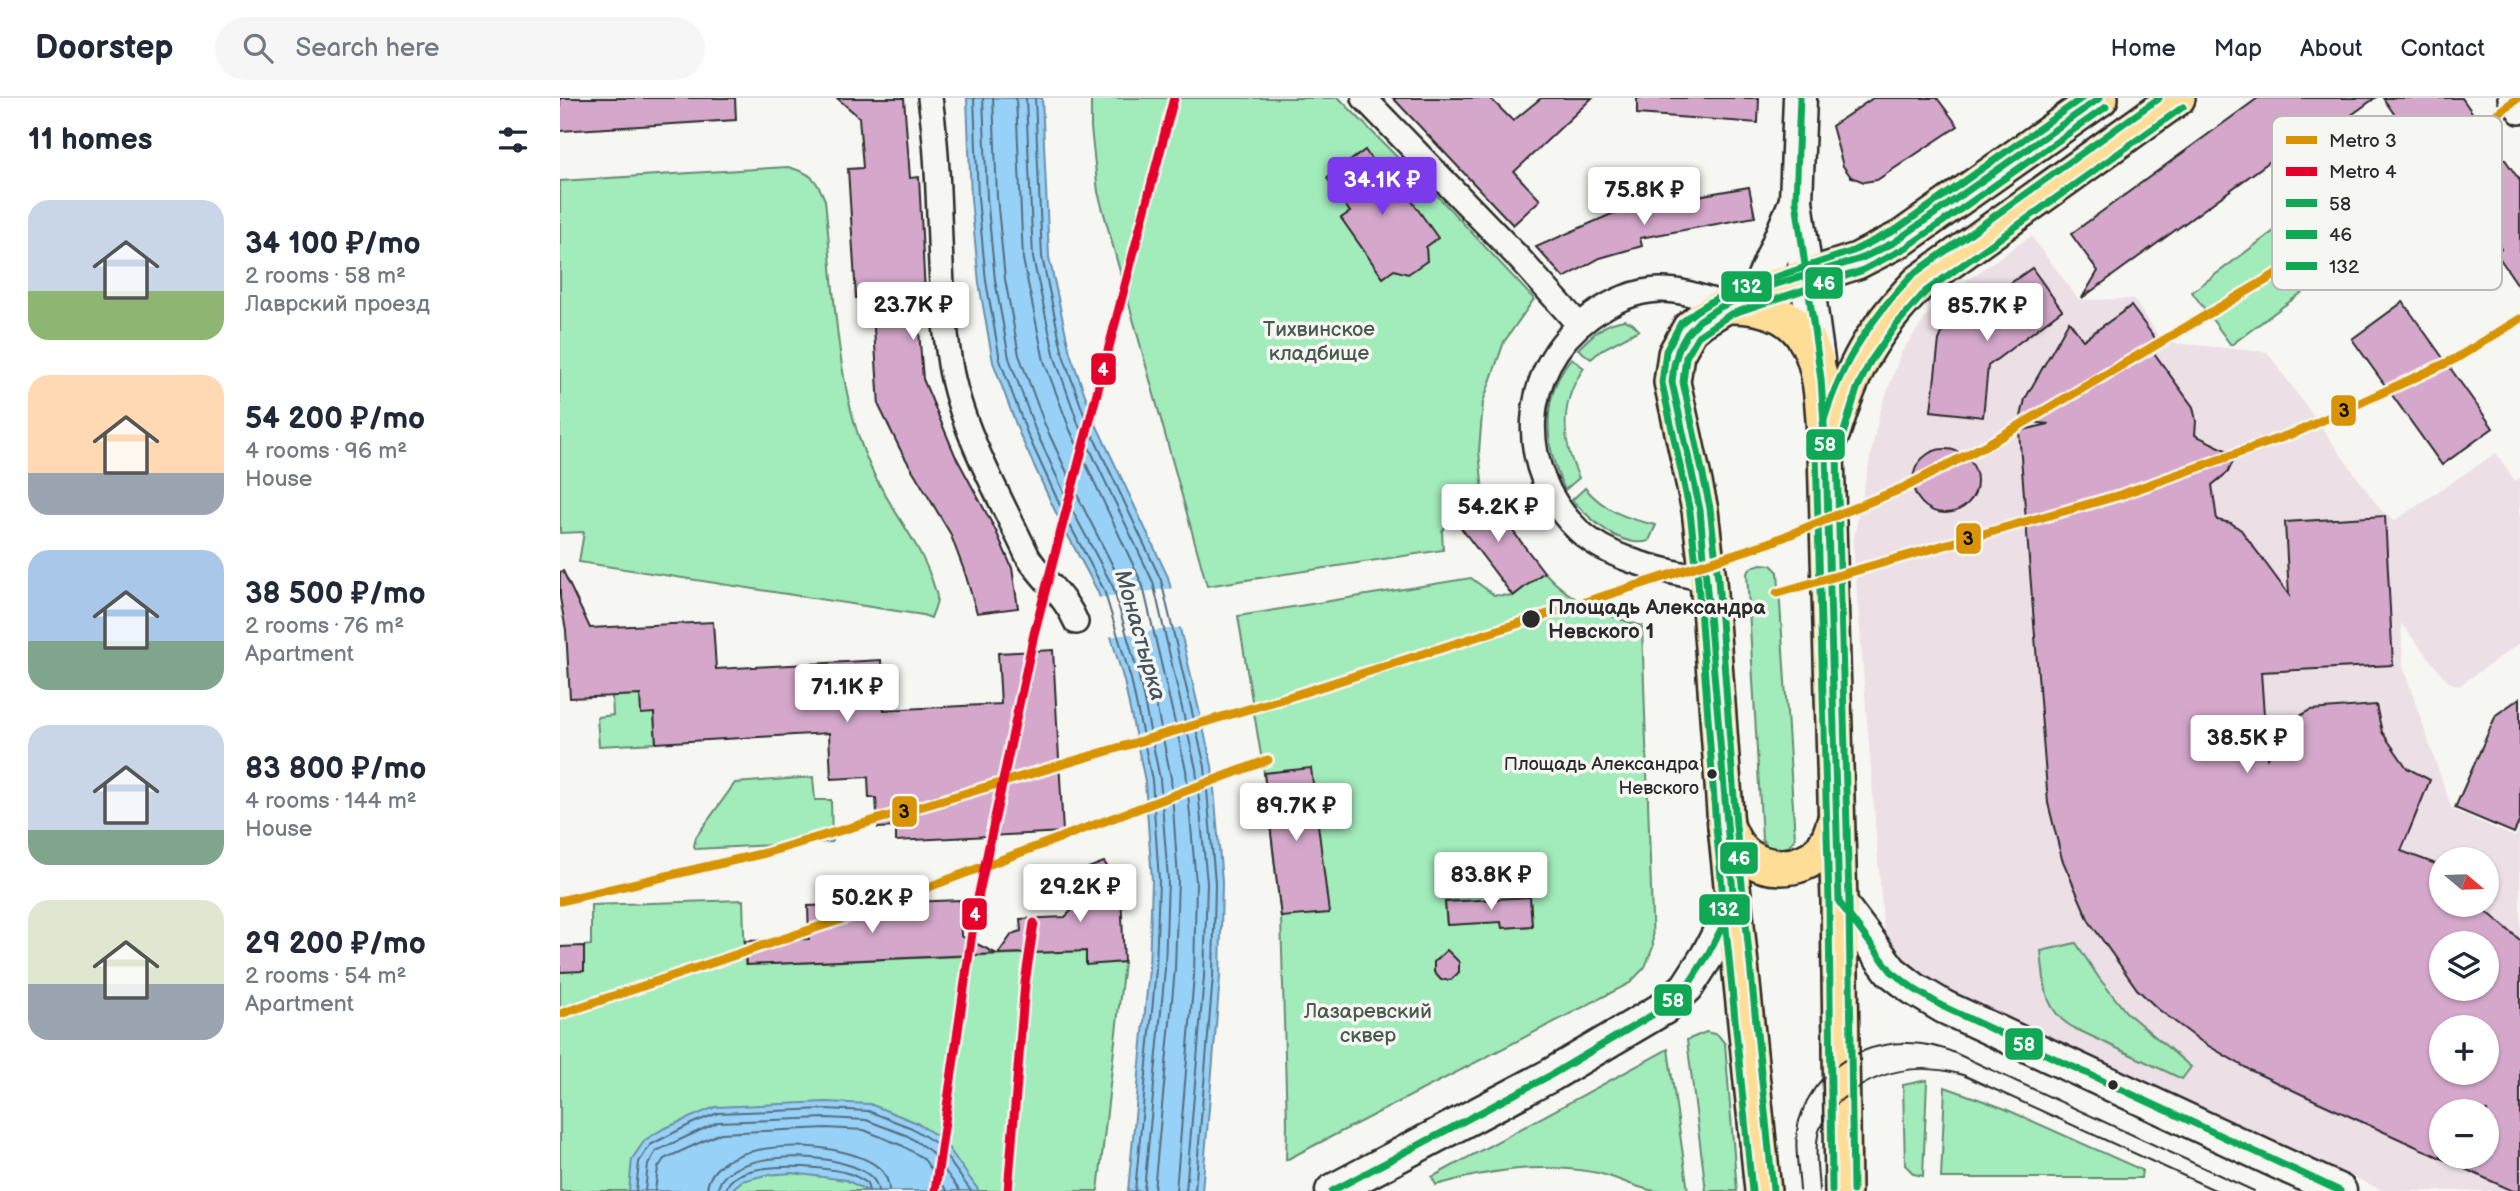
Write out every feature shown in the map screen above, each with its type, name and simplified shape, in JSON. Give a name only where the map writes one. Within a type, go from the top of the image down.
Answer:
[{"type":"main road","points":[[1800,98],[1796,201],[1821,379],[1826,453],[1839,902],[1843,1191]]},
{"type":"main road","points":[[1763,1191],[1726,826],[1708,580],[1700,510],[1675,396],[1673,368],[1676,354],[1690,330],[1701,320],[1741,299],[1807,275],[1857,261],[1902,238],[2100,98]]},
{"type":"main road","points":[[1826,453],[1848,384],[1861,356],[1878,330],[1914,288],[1949,260],[2177,98]]},
{"type":"main road","points":[[1741,299],[1796,201]]},
{"type":"main road","points":[[1741,299],[1768,309],[1793,323],[1810,346],[1821,379]]},
{"type":"main road","points":[[1726,826],[1735,844],[1752,859],[1761,864],[1783,867],[1805,862],[1815,856],[1829,840],[1836,819]]},
{"type":"main road","points":[[1839,902],[1891,971],[1944,1007],[2340,1191]]},
{"type":"main road","points":[[1332,1191],[1550,1075],[1664,1008],[1687,987],[1707,956],[1734,904]]},
{"type":"street","points":[[930,98],[950,365],[961,409],[1028,557],[1038,572],[1065,600],[1076,622]]},
{"type":"street","points":[[1364,98],[1518,257],[1579,325]]},
{"type":"street","points":[[2510,98],[2520,112]]},
{"type":"street","points":[[1708,580],[1621,556],[1579,531],[1556,504],[1536,460],[1533,437],[1537,398],[1552,357],[1561,343],[1579,325],[1604,307],[1629,296],[1657,290],[1741,299]]},
{"type":"shaded area","points":[[2031,236],[2079,300],[2133,299],[2163,342],[2267,352],[2380,509],[2394,521],[2496,453],[2515,481],[2520,478],[2520,643],[2459,686],[2447,681],[2401,623],[2403,667],[2452,810],[2515,837],[2520,828],[2520,1191],[2384,1191],[2050,1037],[1940,991],[1895,959],[1884,934],[1853,542],[1879,415],[1901,353],[1938,300]]},
{"type":"green space","name":"Тихвинское кладбище","points":[[1091,98],[1339,98],[1399,159],[1396,174],[1410,193],[1430,188],[1534,299],[1504,342],[1483,402],[1479,451],[1483,492],[1452,517],[1442,531],[1443,550],[1207,586],[1098,192],[1091,128]]},
{"type":"green space","points":[[788,167],[812,177],[825,200],[838,336],[849,404],[870,466],[927,567],[937,598],[931,618],[579,562],[584,532],[560,533],[560,181]]},
{"type":"green space","points":[[2272,232],[2272,290],[2305,290],[2231,345],[2192,292]]},
{"type":"green space","points":[[1624,320],[1639,330],[1603,349],[1591,359],[1578,349],[1604,327]]},
{"type":"green space","points":[[1571,358],[1584,368],[1570,395],[1566,423],[1569,451],[1579,478],[1565,490],[1553,457],[1548,423],[1554,389]]},
{"type":"green space","points":[[1585,488],[1600,503],[1617,513],[1656,525],[1649,541],[1628,541],[1617,537],[1588,516],[1572,500]]},
{"type":"green space","points":[[1771,565],[1778,572],[1795,838],[1787,848],[1778,851],[1769,850],[1762,839],[1747,573],[1752,567]]},
{"type":"green space","name":"Лазаревский сквер","points":[[1544,572],[1577,600],[1642,626],[1653,947],[1645,967],[1630,983],[1286,1160],[1281,917],[1264,773],[1238,616],[1471,578],[1494,595],[1513,596]],"holes":[[[1530,897],[1532,926],[1502,928],[1500,899]],[[1445,902],[1494,922],[1447,925]]]},
{"type":"green space","points":[[640,695],[654,713],[656,743],[599,746],[597,717],[613,715],[612,696]]},
{"type":"green space","points":[[813,777],[815,800],[831,800],[832,842],[696,849],[694,846],[696,837],[735,783]]},
{"type":"green space","points":[[743,900],[745,965],[1086,951],[1087,964],[1124,962],[1098,1191],[560,1191],[560,972],[584,970],[584,946],[591,945],[591,905]]},
{"type":"green space","points":[[2076,943],[2126,1012],[2191,1067],[2182,1079],[2074,1028],[2056,1013],[2047,995],[2041,951]]},
{"type":"green space","points":[[1706,1032],[1718,1035],[1725,1044],[1737,1191],[1706,1191],[1687,1040]]},
{"type":"green space","points":[[1668,1049],[1688,1191],[1655,1191],[1598,1173],[1557,1168],[1516,1169],[1436,1185],[1432,1177]]},
{"type":"green space","points":[[1927,1080],[1923,1176],[1914,1174],[1905,1165],[1903,1085]]},
{"type":"green space","points":[[1945,1087],[2003,1108],[2142,1170],[2141,1178],[1941,1178]]},
{"type":"water","name":"Монастырка","points":[[967,98],[1042,98],[1049,257],[1070,353],[1094,420],[1168,577],[1212,766],[1222,882],[1220,977],[1202,1191],[1128,1191],[1149,969],[1152,880],[1145,781],[1124,681],[1098,592],[1057,515],[1020,435],[993,362],[979,283],[971,199]]},
{"type":"water","points":[[826,1102],[870,1104],[915,1122],[942,1139],[979,1191],[868,1191],[846,1180],[792,1173],[766,1175],[742,1181],[730,1191],[629,1191],[632,1159],[645,1140],[663,1129],[715,1107]]},
{"type":"pier","points":[[1174,588],[1183,627],[1107,637],[1096,598]]},
{"type":"building","points":[[560,98],[735,98],[736,120],[560,131]]},
{"type":"building","points":[[837,98],[904,98],[910,178],[919,177],[925,294],[916,294],[923,379],[955,455],[996,531],[1012,568],[1018,608],[977,613],[950,533],[901,451],[879,406],[872,298],[856,298],[848,169],[863,168],[859,117]]},
{"type":"building","points":[[1393,98],[1490,98],[1513,121],[1541,98],[1592,98],[1514,172],[1540,200],[1513,225]]},
{"type":"building","points":[[1637,98],[1759,98],[1758,123],[1637,114]]},
{"type":"building","points":[[1873,98],[1937,98],[1958,126],[1877,180],[1864,182],[1851,177],[1843,166],[1832,126]]},
{"type":"building","points":[[2258,98],[2375,98],[2350,116],[2272,116],[2272,160],[2082,298],[2098,271],[2071,234]]},
{"type":"building","points":[[2383,98],[2462,98],[2475,116],[2396,116]]},
{"type":"building","points":[[1365,150],[1386,181],[1394,176],[1438,238],[1426,247],[1427,261],[1408,274],[1394,270],[1383,278],[1341,218],[1350,212],[1327,178]]},
{"type":"building","points":[[2502,155],[2520,181],[2520,288],[2502,262]]},
{"type":"building","points":[[1749,187],[1755,217],[1640,238],[1642,246],[1600,258],[1564,278],[1536,247],[1623,209]]},
{"type":"building","points":[[2032,268],[2062,310],[1988,366],[1983,417],[1931,411],[1939,340],[1943,331]]},
{"type":"building","points":[[2403,302],[2493,428],[2442,465],[2352,339]]},
{"type":"building","points":[[2131,306],[2157,341],[2149,346],[2193,407],[2195,435],[2236,455],[2228,472],[2212,485],[2217,520],[2231,523],[2241,530],[2289,595],[2285,522],[2385,516],[2393,665],[2261,672],[2267,758],[2300,716],[2310,710],[2376,705],[2382,732],[2407,768],[2430,780],[2401,851],[2429,862],[2429,917],[2493,917],[2520,940],[2520,1191],[2513,1191],[2465,1169],[2499,1169],[2499,1099],[2429,1099],[2429,1153],[2250,1070],[2202,1042],[2158,1009],[2137,989],[2089,921],[2062,859],[2048,803],[2019,431],[2049,424],[2020,421],[2025,399],[2069,321],[2083,340]]},
{"type":"building","points":[[1939,449],[1951,449],[1968,458],[1975,469],[1975,493],[1968,504],[1951,513],[1939,513],[1927,508],[1918,499],[1913,487],[1913,475],[1918,463],[1927,454]]},
{"type":"building","points":[[1483,492],[1544,572],[1513,596],[1452,516]]},
{"type":"building","points":[[563,571],[590,628],[713,622],[716,669],[881,660],[884,710],[1001,704],[998,653],[1053,650],[1063,832],[896,841],[896,827],[878,828],[876,798],[869,798],[868,777],[831,779],[829,733],[656,743],[654,713],[641,714],[640,695],[570,698],[566,630],[560,598],[560,572]]},
{"type":"building","points":[[2520,698],[2520,820],[2514,833],[2455,808],[2496,715]]},
{"type":"building","points":[[1311,768],[1329,913],[1281,917],[1264,773]]},
{"type":"building","points":[[1104,862],[1109,869],[1120,869],[1124,962],[1086,965],[1086,951],[998,954],[1012,934],[1021,931],[1020,919],[1065,917],[1084,898],[1083,874],[1088,868]]},
{"type":"building","points":[[1530,897],[1532,926],[1502,928],[1501,922],[1447,925],[1445,902]]},
{"type":"building","points":[[960,900],[961,936],[997,954],[746,965],[745,941],[809,939],[808,906]]},
{"type":"building","points":[[584,946],[584,971],[560,972],[560,947]]},
{"type":"building","points":[[1447,950],[1459,962],[1459,972],[1451,980],[1441,980],[1434,972],[1434,962]]},
{"type":"tram line","points":[[1800,1191],[1797,1129],[1809,1097],[1823,1078],[1841,1063],[1861,1052],[1884,1045],[1907,1043],[1955,1053],[2254,1191]]},
{"type":"tram line","points":[[1819,1191],[1818,1138],[1828,1114],[1841,1100],[1869,1082],[1884,1075],[1915,1069],[1963,1075],[2217,1191]]},
{"type":"metro line","name":"4","points":[[935,1191],[975,912],[1034,634],[1174,98]]},
{"type":"metro line","name":"3","points":[[2494,116],[2518,98]]},
{"type":"metro line","name":"3","points":[[560,901],[765,853],[1292,696],[1769,543],[1903,488],[1988,444],[2272,276]]},
{"type":"metro line","name":"3","points":[[1777,593],[2120,495],[2297,432],[2455,359],[2520,319]]},
{"type":"metro line","name":"3","points":[[560,1014],[851,916],[1268,760]]},
{"type":"metro line","name":"4","points":[[1008,1191],[1025,983],[1034,923]]},
{"type":"transit line","name":"58","points":[[1800,98],[1796,201],[1821,379],[1826,453],[1839,902],[1891,971],[1944,1007],[2340,1191]]},
{"type":"transit line","name":"132","points":[[1752,1191],[1716,827],[1698,581],[1690,512],[1662,383],[1666,351],[1681,323],[1722,295],[1853,251],[1897,229],[2082,98]]},
{"type":"transit line","name":"58","points":[[1332,1191],[1551,1075],[1664,1008],[1687,987],[1707,956],[1734,904],[1700,510],[1672,382],[1679,348],[1687,334],[1699,321],[1718,308],[1763,288],[1860,259],[1893,243],[2100,98]]},
{"type":"transit line","name":"132","points":[[1832,1191],[1829,902],[1816,453],[1822,427],[1850,357],[1878,315],[1912,275],[2159,98]]},
{"type":"transit line","name":"46","points":[[1773,1190],[1736,825],[1718,579],[1710,508],[1683,382],[1686,357],[1698,336],[1731,314],[1861,271],[1907,247],[2106,107]]},
{"type":"transit line","name":"46","points":[[1853,1191],[1849,902],[1837,454],[1857,389],[1870,362],[1896,325],[1926,291],[2183,107]]},
{"type":"place","name":"Площадь Александра Невского 1","points":[[1531,619]]},
{"type":"place","name":"Площадь Александра Невского","points":[[1712,774]]}]
